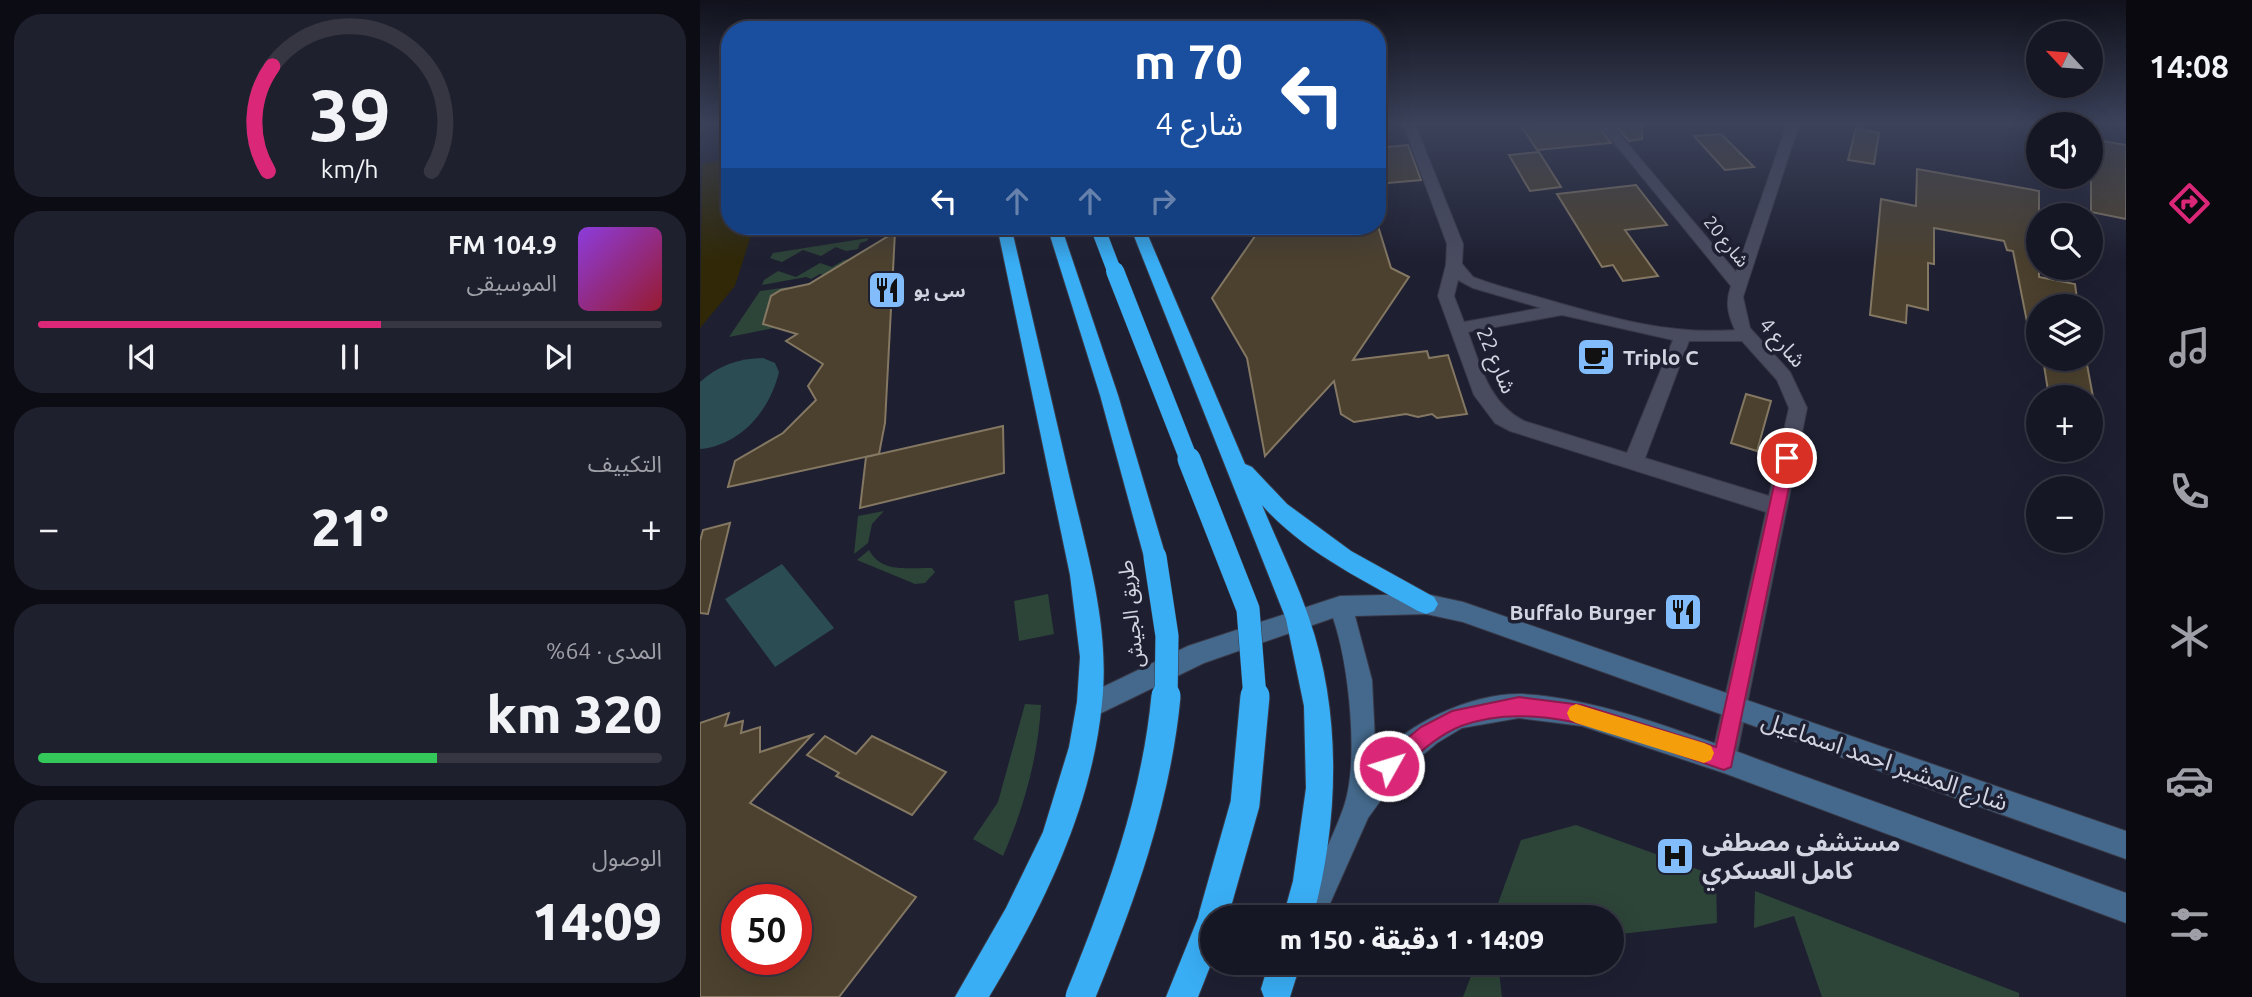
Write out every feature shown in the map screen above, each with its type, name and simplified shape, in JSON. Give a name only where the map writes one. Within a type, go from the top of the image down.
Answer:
[{"type":"highway","points":[[971,997],[1017,919],[1047,853],[1076,770],[1089,707],[1092,658],[1085,595],[1006,235]]},
{"type":"highway","name":"طريق الجيش","points":[[1057,235],[1155,556],[1167,636],[1162,733],[1152,790],[1128,876],[1080,997]]},
{"type":"highway","points":[[1101,235],[1248,609],[1254,647],[1255,737],[1248,789],[1236,845],[1217,905]]},
{"type":"highway","points":[[1141,235],[1298,619],[1317,706],[1320,788],[1308,881],[1301,905]]},
{"type":"highway","points":[[1234,460],[1279,510],[1343,557],[1426,604]]},
{"type":"highway","points":[[1181,997],[1200,950]]},
{"type":"main road","name":"شارع المشير احمد اسماعيل","points":[[1089,707],[1197,654],[1340,606],[1426,604],[1463,612],[2126,845]]},
{"type":"main road","points":[[1340,606],[1353,641],[1362,694],[1363,768],[1358,808]]},
{"type":"main road","points":[[1315,905],[1358,808],[1389,766],[1428,734],[1458,717],[1519,706],[1582,714],[1724,760],[2126,908]]},
{"type":"street","name":"شارع 22","points":[[1427,171],[1455,244],[1454,265],[1446,296],[1483,395],[1502,418],[1517,426],[1777,507]]},
{"type":"street","name":"شارع 20","points":[[1643,171],[1739,286]]},
{"type":"street","name":"شارع 4","points":[[1724,760],[1798,408],[1795,391],[1786,374],[1744,335],[1734,309],[1739,286],[1777,171]]},
{"type":"street","points":[[1454,265],[1467,280],[1479,285],[1682,338],[1714,340],[1744,335]]},
{"type":"street","points":[[1458,329],[1567,309]]},
{"type":"street","points":[[1633,463],[1682,338]]},
{"type":"shaded area","points":[[868,238],[860,243],[858,249],[846,251],[836,247],[821,256],[803,250],[782,262],[770,258],[773,253]]},
{"type":"shaded area","points":[[857,258],[826,276],[820,274],[811,279],[806,277],[762,285],[764,280],[778,271],[796,277],[820,263],[832,267],[844,260]]},
{"type":"shaded area","points":[[788,287],[771,296],[763,323],[779,327],[729,337],[760,291]]},
{"type":"shaded area","points":[[763,358],[775,363],[779,372],[769,400],[761,412],[741,433],[728,441],[700,449],[700,382],[729,364]]},
{"type":"shaded area","points":[[884,511],[872,524],[868,543],[854,554],[858,516]]},
{"type":"shaded area","points":[[869,550],[874,558],[888,566],[932,568],[935,572],[925,583],[915,584],[857,560]]},
{"type":"shaded area","points":[[782,564],[834,628],[775,667],[725,599]]},
{"type":"shaded area","points":[[1048,594],[1054,634],[1019,641],[1014,601]]},
{"type":"shaded area","points":[[1025,704],[1041,705],[1037,744],[1023,801],[1003,856],[973,839],[998,802]]},
{"type":"shaded area","points":[[1576,825],[1716,876],[1717,923],[1624,934],[1624,905],[1497,905],[1521,840]]},
{"type":"shaded area","points":[[1755,891],[2019,993],[2019,997],[1822,997],[1794,916],[1754,928]]},
{"type":"shaded area","points":[[1471,975],[1499,975],[1502,997],[1463,997]]},
{"type":"sand","points":[[702,171],[721,171],[721,235],[751,235],[735,286],[700,328]]},
{"type":"building","points":[[1386,171],[1417,171],[1421,180],[1386,183]]},
{"type":"building","points":[[1518,171],[1551,171],[1561,187],[1530,191]]},
{"type":"building","points":[[1917,171],[2039,191],[2039,203],[2026,203],[2026,280],[2054,280],[2075,284],[2076,294],[2026,294],[2026,317],[2013,251],[2007,250],[2004,241],[1934,228],[1934,264],[1928,263],[1928,310],[1907,305],[1906,323],[1870,315],[1881,199],[1916,206]]},
{"type":"building","points":[[2103,171],[2126,171],[2126,219],[2103,214],[2103,203],[2091,203],[2091,189],[2103,189]]},
{"type":"building","points":[[1636,185],[1667,225],[1625,230],[1658,276],[1623,281],[1613,265],[1602,267],[1557,194]]},
{"type":"building","points":[[890,235],[895,235],[885,423],[879,454],[728,487],[735,461],[783,433],[816,400],[808,386],[823,364],[786,341],[797,334],[763,324],[771,296],[781,290],[809,284]]},
{"type":"building","points":[[1256,235],[1381,235],[1391,268],[1409,277],[1353,360],[1427,351],[1429,358],[1448,355],[1467,414],[1437,418],[1432,414],[1418,417],[1406,414],[1354,422],[1341,414],[1334,381],[1265,456],[1247,358],[1212,298]]},
{"type":"building","points":[[2045,371],[2088,371],[2091,385],[2047,385]]},
{"type":"building","points":[[1746,394],[1771,401],[1757,451],[1731,443]]},
{"type":"building","points":[[1003,426],[1004,473],[860,508],[866,457]]},
{"type":"building","points":[[730,523],[708,614],[700,613],[700,541],[703,530]]},
{"type":"building","points":[[729,713],[725,726],[743,721],[741,733],[760,727],[760,752],[812,735],[750,803],[916,897],[839,997],[700,997],[700,723]]},
{"type":"building","points":[[825,736],[856,754],[872,736],[946,772],[912,815],[836,776],[839,773],[807,755]]},
{"type":"slow traffic","points":[[1576,713],[1704,753]]},
{"type":"place","name":"سى يو","points":[[887,290]]},
{"type":"place","name":"Triplo C","points":[[1596,357]]},
{"type":"place","name":"Buffalo Burger","points":[[1683,612]]},
{"type":"place","name":"مستشفى مصطفى كامل العسكري","points":[[1675,856]]},
{"type":"route","points":[[1389,766],[1428,734],[1458,717],[1519,706],[1582,714],[1724,760],[1787,458]]}]
